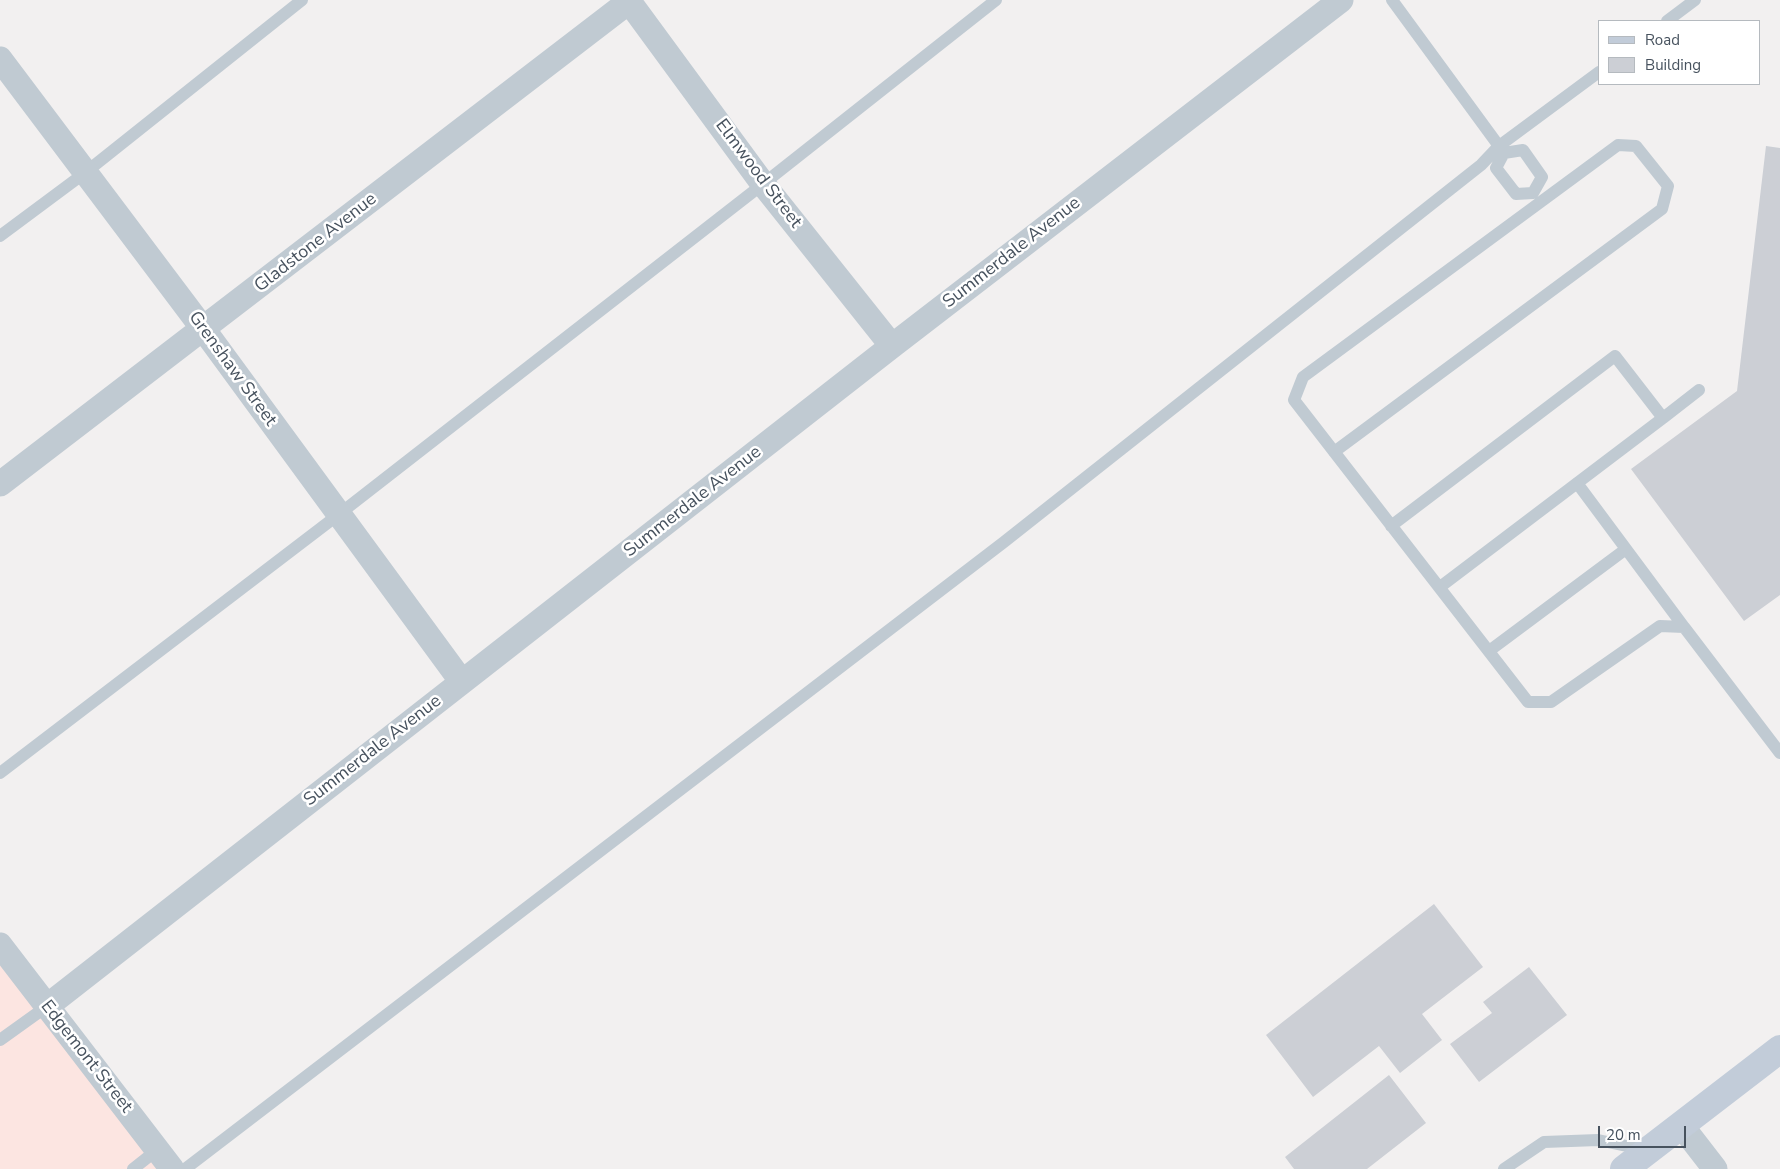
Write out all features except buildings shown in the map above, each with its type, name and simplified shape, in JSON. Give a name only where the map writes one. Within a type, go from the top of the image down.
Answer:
[{"type":"street","name":"Summerdale Avenue","points":[[46,1006],[892,346],[1341,0]]},
{"type":"street","name":"Elmwood Street","points":[[629,1],[763,184],[892,346]]},
{"type":"street","name":"Gladstone Avenue","points":[[0,484],[204,330],[629,1]]},
{"type":"street","name":"Grenshaw Street","points":[[0,58],[204,330],[462,682]]},
{"type":"street","name":"Edgemont Street","points":[[0,945],[172,1169]]},
{"type":"street","points":[[1624,1169],[1780,1049]]},
{"type":"street","points":[[1681,1125],[1715,1169]]},
{"type":"lane","points":[[0,236],[86,172],[302,0]]},
{"type":"lane","points":[[0,773],[338,514],[763,184],[996,0]]},
{"type":"lane","points":[[1392,0],[1501,150]]},
{"type":"lane","points":[[1668,20],[1695,0]]},
{"type":"lane","points":[[185,1169],[1004,542],[1598,73]]},
{"type":"lane","points":[[1334,452],[1662,209],[1668,186],[1636,146],[1618,145],[1537,197],[1303,377],[1294,400],[1334,452],[1391,526],[1489,650],[1528,702],[1551,702],[1660,626],[1684,627]]},
{"type":"lane","points":[[1501,150],[1496,168],[1516,194],[1537,197]]},
{"type":"lane","points":[[1501,150],[1522,150],[1542,177],[1537,197]]},
{"type":"lane","points":[[1391,526],[1615,356],[1663,418]]},
{"type":"lane","points":[[1440,587],[1699,390]]},
{"type":"lane","points":[[1577,483],[1780,753]]},
{"type":"lane","points":[[1489,650],[1626,549]]},
{"type":"lane","points":[[0,1040],[46,1006]]},
{"type":"lane","points":[[1504,1169],[1544,1142],[1598,1140],[1648,1151]]},
{"type":"lane","points":[[133,1169],[157,1150]]},
{"type":"shaded area","points":[[0,960],[158,1169],[0,1169]]}]
